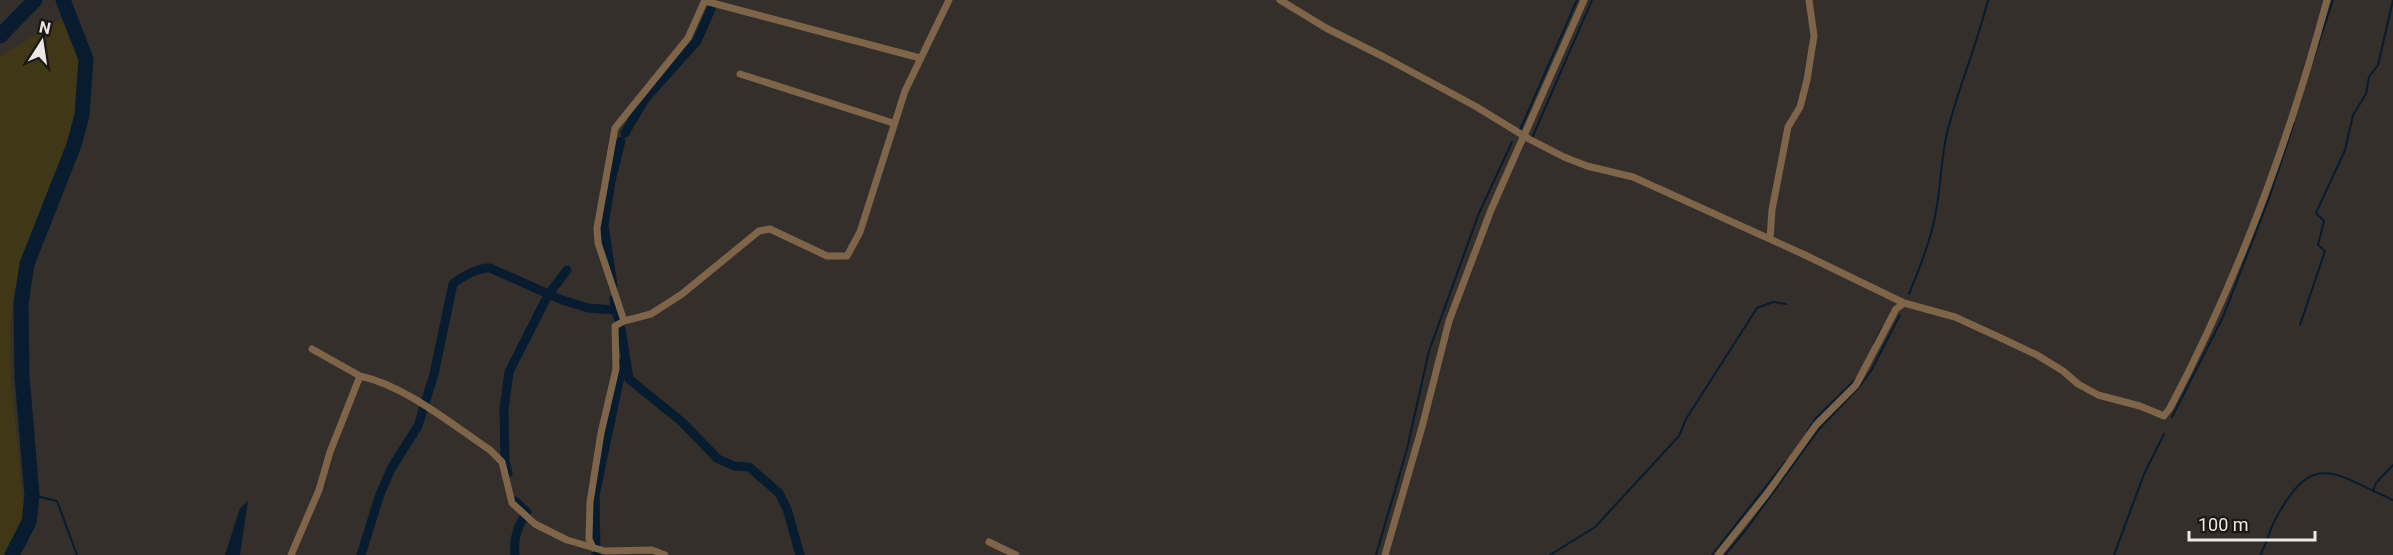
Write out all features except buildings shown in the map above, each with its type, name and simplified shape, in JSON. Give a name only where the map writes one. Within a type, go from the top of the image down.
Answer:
[{"type":"street","points":[[593,548],[589,539],[590,502],[616,369],[614,328],[624,321],[651,314],[682,294],[759,231],[770,229],[827,256],[846,256],[860,232],[893,123],[920,58],[949,0]]},
{"type":"street","points":[[1280,0],[1334,32],[1464,100],[1523,136],[1580,163],[1633,177],[1904,303],[1955,317],[2037,355],[2098,395],[2140,406],[2164,416],[2210,330],[2266,196],[2327,0]]},
{"type":"street","points":[[1385,555],[1422,427],[1449,321],[1477,245],[1584,0]]},
{"type":"street","points":[[1770,239],[1772,210],[1788,127],[1800,107],[1807,80],[1814,36],[1809,0]]},
{"type":"street","points":[[624,321],[598,243],[597,228],[615,128],[688,38],[705,1],[920,58]]},
{"type":"street","points":[[740,74],[893,123]]},
{"type":"street","points":[[1718,555],[1766,495],[1816,425],[1856,385],[1896,309],[1904,303]]},
{"type":"street","points":[[312,349],[360,376],[377,380],[395,390],[490,450],[501,462],[512,503],[536,524],[567,540],[605,551],[652,550],[665,555]]},
{"type":"street","points":[[291,555],[319,490],[330,452],[360,376]]},
{"type":"street","points":[[579,544],[589,539]]},
{"type":"street","points":[[989,542],[1016,555]]},
{"type":"sand","points":[[61,19],[78,56],[80,72],[77,117],[70,143],[22,259],[14,292],[10,330],[10,369],[24,513],[21,528],[5,555],[0,555],[0,57]]},
{"type":"water","points":[[248,501],[240,555],[225,555],[240,508]]},
{"type":"waterway","points":[[0,36],[35,0]]},
{"type":"waterway","points":[[12,555],[29,522],[32,495],[22,376],[21,304],[27,264],[74,145],[82,115],[86,59],[63,0]]},
{"type":"waterway","points":[[1520,130],[1577,0]]},
{"type":"waterway","points":[[1532,138],[1592,0]]},
{"type":"waterway","points":[[1909,294],[1931,232],[1938,201],[1947,133],[1988,0]]},
{"type":"waterway","points":[[2313,60],[2333,0]]},
{"type":"waterway","points":[[2300,325],[2325,251],[2318,245],[2324,221],[2316,213],[2345,150],[2353,115],[2366,94],[2369,77],[2378,65],[2393,0]]},
{"type":"waterway","points":[[625,133],[645,99],[697,41],[711,9]]},
{"type":"waterway","points":[[2172,417],[2223,317],[2268,201],[2294,123]]},
{"type":"waterway","points":[[613,286],[604,225],[611,181],[621,141]]},
{"type":"waterway","points":[[1376,555],[1407,449],[1429,351],[1479,213],[1512,142]]},
{"type":"waterway","points":[[361,555],[380,494],[392,467],[418,426],[434,374],[453,284],[470,273],[490,268],[562,300],[588,308],[615,310]]},
{"type":"waterway","points":[[508,473],[505,462],[504,409],[509,372],[548,295],[567,270]]},
{"type":"waterway","points":[[614,299],[619,320]]},
{"type":"waterway","points":[[1550,555],[1595,527],[1679,436],[1686,419],[1757,308],[1773,302],[1786,304]]},
{"type":"waterway","points":[[1725,555],[1819,429],[1871,371],[1900,315]]},
{"type":"waterway","points":[[1874,344],[1882,328]]},
{"type":"waterway","points":[[621,329],[629,379],[682,422],[718,459],[734,466],[749,467],[779,493],[787,509],[800,555]]},
{"type":"waterway","points":[[596,555],[595,495],[623,362]]},
{"type":"waterway","points":[[1807,432],[1816,418],[1856,379]]},
{"type":"waterway","points":[[2114,555],[2144,474],[2164,434]]},
{"type":"waterway","points":[[1712,555],[1786,461]]},
{"type":"waterway","points":[[2373,491],[2376,483],[2393,465]]},
{"type":"waterway","points":[[2260,555],[2275,520],[2288,498],[2301,483],[2313,475],[2325,473],[2339,476],[2393,500]]},
{"type":"waterway","points":[[32,495],[57,501],[77,555]]},
{"type":"waterway","points":[[515,501],[527,512],[517,532],[515,555]]}]
